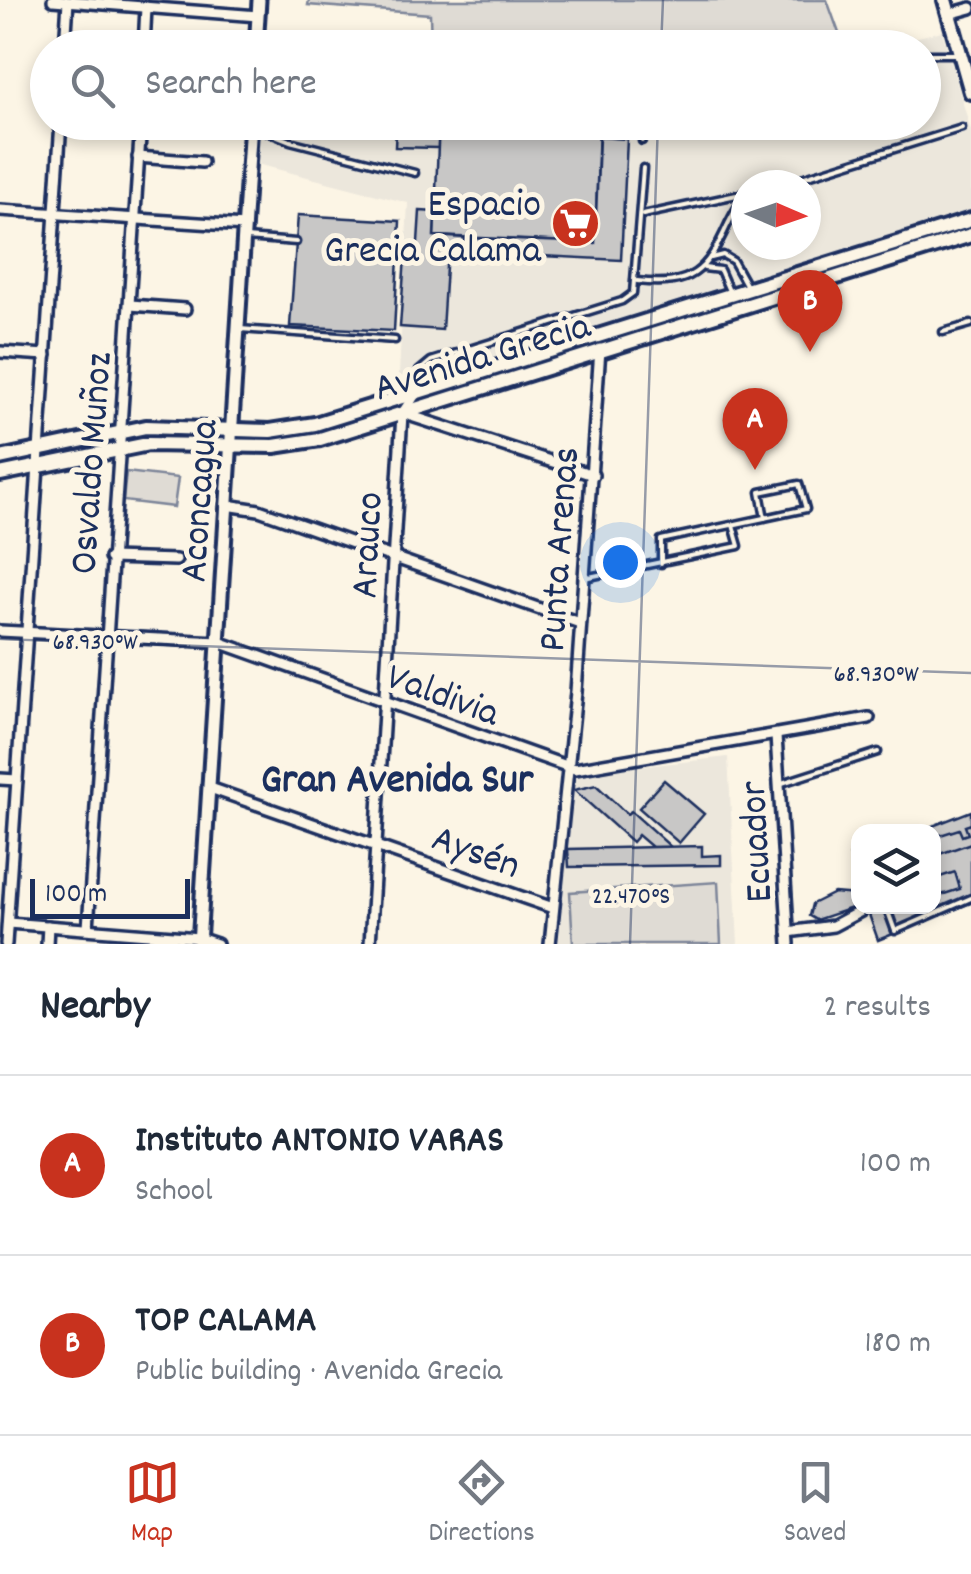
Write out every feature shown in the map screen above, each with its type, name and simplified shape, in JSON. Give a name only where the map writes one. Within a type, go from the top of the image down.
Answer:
[{"type":"main road","points":[[947,7],[971,91]]},
{"type":"main road","name":"Avenida Grecia","points":[[0,474],[118,448],[169,442],[292,444],[402,414],[748,289],[971,220]]},
{"type":"main road","name":"Avenida Grecia","points":[[0,458],[119,430],[170,426],[292,429],[971,235]]},
{"type":"street","points":[[54,0],[258,16]]},
{"type":"street","points":[[257,30],[259,0]]},
{"type":"street","points":[[68,30],[74,1]]},
{"type":"street","points":[[145,30],[146,7]]},
{"type":"street","points":[[947,7],[971,8]]},
{"type":"street","points":[[6,944],[60,140]]},
{"type":"street","name":"Osvaldo Muñoz","points":[[88,928],[139,140]]},
{"type":"street","name":"Aconcagua","points":[[199,941],[250,140]]},
{"type":"street","points":[[138,157],[202,162]]},
{"type":"street","points":[[0,210],[134,217],[245,232]]},
{"type":"street","points":[[130,305],[185,309]]},
{"type":"street","name":"Punta Arenas","points":[[550,944],[593,475],[600,344]]},
{"type":"street","points":[[0,352],[46,355]]},
{"type":"street","points":[[421,392],[402,414],[593,475]]},
{"type":"street","name":"Arauco","points":[[370,944],[402,414]]},
{"type":"street","points":[[227,505],[259,510],[580,623]]},
{"type":"street","points":[[110,558],[176,560]]},
{"type":"street","name":"Valdivia","points":[[0,631],[219,642],[575,769],[869,718]]},
{"type":"street","name":"Ecuador","points":[[776,736],[788,938]]},
{"type":"street","points":[[0,778],[17,780]]},
{"type":"street","name":"Aysén","points":[[210,788],[553,908]]},
{"type":"street","points":[[788,938],[832,926],[855,914]]},
{"type":"street","points":[[8,923],[121,931],[217,944]]},
{"type":"street","points":[[47,944],[48,926]]},
{"type":"street","points":[[120,944],[121,931]]},
{"type":"lane","points":[[941,54],[960,54]]},
{"type":"lane","points":[[941,135],[962,128]]},
{"type":"lane","points":[[288,140],[416,173]]},
{"type":"lane","points":[[821,172],[923,140]]},
{"type":"lane","points":[[421,392],[419,371],[430,361],[622,301],[633,293],[637,281],[643,168]]},
{"type":"lane","points":[[642,215],[731,198]]},
{"type":"lane","points":[[637,281],[674,282],[704,268],[731,216]]},
{"type":"lane","points":[[245,232],[296,242]]},
{"type":"lane","points":[[711,258],[722,255],[733,261],[748,289]]},
{"type":"lane","points":[[704,268],[720,270],[730,296]]},
{"type":"lane","points":[[943,332],[971,324]]},
{"type":"lane","points":[[240,328],[395,340]]},
{"type":"lane","points":[[661,564],[661,540],[733,525],[765,518],[806,509],[800,484],[760,492],[765,518]]},
{"type":"lane","points":[[584,578],[739,546],[733,525]]},
{"type":"lane","points":[[779,784],[878,752]]},
{"type":"lane","points":[[941,911],[971,898]]},
{"type":"lane","points":[[889,914],[895,931],[934,914]]},
{"type":"shaded area","points":[[309,0],[827,0],[838,30],[430,30],[430,14],[308,5]]},
{"type":"shaded area","name":"Espacio Grecia Calama","points":[[942,31],[971,131],[971,213],[398,393],[408,203],[257,164],[259,140],[941,140]]},
{"type":"shaded area","points":[[126,472],[178,478],[174,507],[123,501]]},
{"type":"shaded area","points":[[728,757],[738,944],[559,944],[572,774]]},
{"type":"shaded area","points":[[718,882],[721,944],[573,944],[570,892]]},
{"type":"building","points":[[395,140],[438,140],[438,148],[395,147]]},
{"type":"building","points":[[438,140],[598,140],[595,243],[434,236]]},
{"type":"building","points":[[599,140],[627,140],[621,260],[464,252],[465,238],[595,243]]},
{"type":"building","points":[[420,211],[435,212],[434,236],[465,238],[464,252],[447,251],[442,330],[400,327],[405,257],[417,258]]},
{"type":"building","points":[[298,215],[400,221],[394,331],[290,326]]},
{"type":"building","points":[[664,780],[704,814],[679,843],[639,808]]},
{"type":"building","points":[[596,785],[671,847],[652,847],[638,835],[632,842],[574,790]]},
{"type":"building","points":[[971,811],[971,903],[878,940],[869,914],[941,914],[941,824],[938,824]]},
{"type":"building","points":[[971,824],[971,843],[941,854],[941,835],[959,829],[962,836],[968,834],[965,826]]},
{"type":"building","points":[[702,846],[702,856],[721,855],[721,865],[569,867],[568,849]]},
{"type":"building","points":[[955,872],[960,889],[941,895],[941,877]]},
{"type":"building","points":[[834,893],[851,895],[851,908],[816,920],[809,916],[812,904]]},
{"type":"place","name":"Espacio Grecia Calama","points":[[576,224]]},
{"type":"place","name":"TOP CALAMA","points":[[810,352]]},
{"type":"place","name":"Instituto ANTONIO VARAS","points":[[755,470]]},
{"type":"district","name":"Gran Avenida Sur","points":[[397,776]]}]
